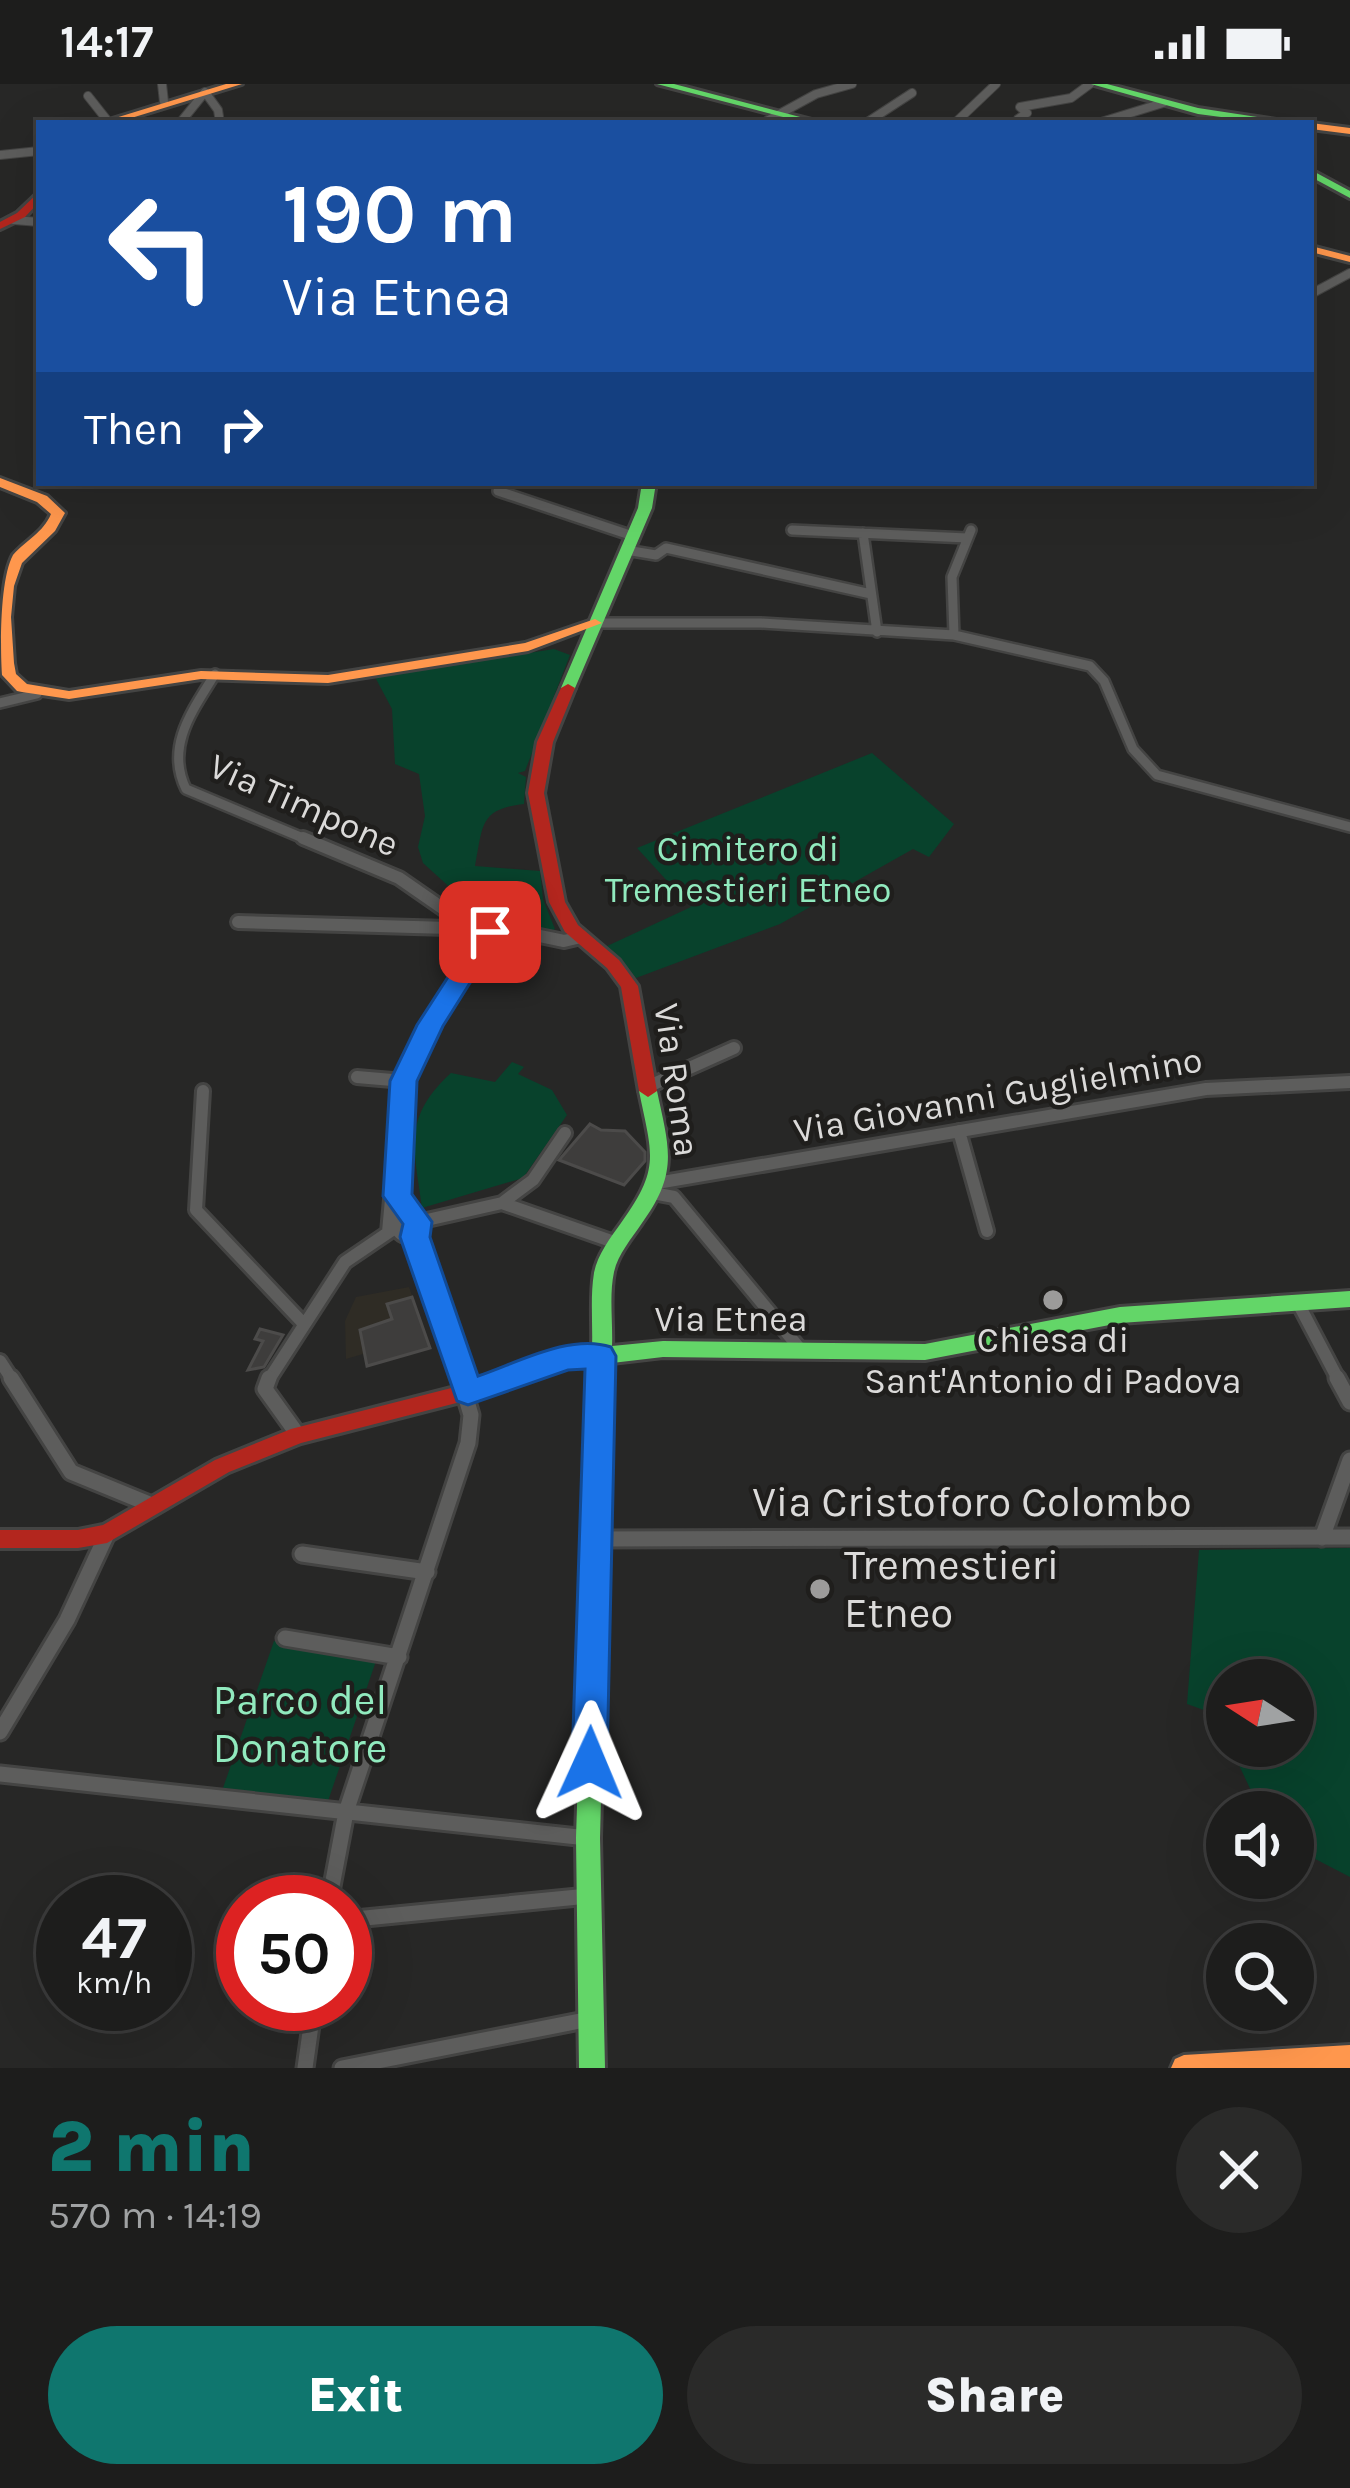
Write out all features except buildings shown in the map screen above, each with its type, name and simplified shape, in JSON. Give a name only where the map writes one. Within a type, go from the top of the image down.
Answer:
[{"type":"main road","points":[[110,120],[163,93],[206,92],[237,84]]},
{"type":"main road","points":[[662,84],[771,118]]},
{"type":"main road","points":[[1093,84],[1212,116],[1257,120]]},
{"type":"main road","points":[[1314,126],[1350,131]]},
{"type":"main road","points":[[1314,174],[1350,195]]},
{"type":"main road","points":[[7,223],[36,198]]},
{"type":"main road","points":[[1314,250],[1350,259]]},
{"type":"main road","points":[[0,482],[42,499],[58,513],[55,526],[14,564],[8,581],[5,663],[16,684],[37,694],[86,694],[215,674],[319,679],[584,639]]},
{"type":"main road","points":[[645,508],[649,486]]},
{"type":"main road","points":[[645,508],[660,486]]},
{"type":"main road","name":"Via Roma","points":[[592,2068],[588,1838],[604,1272],[614,1242],[655,1188],[660,1158],[629,986],[614,964],[581,937],[557,902],[536,793],[545,742],[584,639],[645,508]]},
{"type":"main road","points":[[513,649],[584,639]]},
{"type":"main road","name":"Via Etnea","points":[[0,1539],[78,1539],[107,1534],[222,1466],[298,1435],[468,1392],[568,1358],[663,1349],[926,1352],[1120,1315],[1350,1299]]},
{"type":"main road","points":[[1184,2068],[1350,2058]]},
{"type":"street","points":[[771,118],[816,94],[852,84]]},
{"type":"street","points":[[958,120],[996,84]]},
{"type":"street","points":[[1021,120],[1028,113],[1020,107],[1064,100],[1093,84]]},
{"type":"street","points":[[182,120],[206,92],[220,120]]},
{"type":"street","points":[[871,120],[912,93]]},
{"type":"street","points":[[88,95],[105,120]]},
{"type":"street","points":[[1109,120],[1167,104]]},
{"type":"street","points":[[0,155],[36,152]]},
{"type":"street","points":[[1314,293],[1350,273]]},
{"type":"street","points":[[498,491],[656,555],[666,548],[872,594]]},
{"type":"street","points":[[792,530],[969,534],[952,577],[954,634]]},
{"type":"street","points":[[863,533],[877,632]]},
{"type":"street","points":[[584,639],[761,623],[954,634],[1094,668],[1133,749],[1157,775],[1350,827]]},
{"type":"street","name":"Via Timpone","points":[[215,674],[181,731],[179,776],[186,789],[399,878],[448,913],[564,940],[581,937]]},
{"type":"street","points":[[0,703],[37,694]]},
{"type":"street","points":[[238,922],[448,928],[477,923]]},
{"type":"street","points":[[298,1435],[265,1389],[282,1348],[345,1262],[393,1226],[404,1081],[430,1025],[492,926]]},
{"type":"street","points":[[647,1087],[696,1066],[715,1052],[734,1048]]},
{"type":"street","points":[[357,1077],[404,1081]]},
{"type":"street","name":"Via Giovanni Guglielmino","points":[[655,1188],[1206,1089],[1350,1082]]},
{"type":"street","points":[[203,1090],[196,1210],[301,1321]]},
{"type":"street","points":[[959,1131],[986,1231]]},
{"type":"street","points":[[393,1226],[404,1234],[416,1224],[502,1202],[532,1180],[565,1133]]},
{"type":"street","points":[[655,1188],[674,1197],[801,1351]]},
{"type":"street","points":[[334,1875],[346,1812],[468,1443],[468,1392],[418,1247],[416,1224],[398,1196]]},
{"type":"street","points":[[502,1202],[614,1242]]},
{"type":"street","points":[[1298,1303],[1350,1402]]},
{"type":"street","points":[[0,1361],[71,1472],[155,1507]]},
{"type":"street","points":[[1322,1538],[1350,1460]]},
{"type":"street","points":[[0,1732],[67,1620],[107,1534]]},
{"type":"street","name":"Via Cristoforo Colombo","points":[[594,1539],[1350,1537]]},
{"type":"street","points":[[302,1554],[427,1572]]},
{"type":"street","points":[[285,1638],[398,1657]]},
{"type":"street","points":[[2,1779],[588,1838]]},
{"type":"street","points":[[372,1917],[588,1896]]},
{"type":"street","points":[[342,2068],[590,2020]]},
{"type":"street","points":[[305,2068],[310,2031]]},
{"type":"shaded area","points":[[409,1287],[430,1348],[367,1366],[363,1354],[346,1359],[345,1321],[356,1297]]},
{"type":"green space","points":[[554,649],[570,655],[525,771],[518,773],[526,777],[524,804],[491,815],[482,830],[475,866],[540,871],[543,899],[555,929],[550,932],[486,914],[479,906],[484,885],[455,892],[423,863],[418,847],[425,816],[419,774],[395,764],[392,709],[375,677]]},
{"type":"green space","name":"Cimitero di Tremestieri Etneo","points":[[872,753],[954,824],[929,857],[913,849],[780,924],[636,978],[605,947],[691,907],[637,848]]},
{"type":"green space","points":[[512,1062],[524,1067],[518,1074],[552,1090],[567,1115],[523,1178],[422,1208],[415,1135],[425,1105],[451,1073],[495,1082]]},
{"type":"green space","points":[[1350,1548],[1350,1877],[1314,1858],[1314,1791],[1251,1791],[1240,1767],[1314,1767],[1314,1659],[1206,1659],[1206,1711],[1187,1704],[1199,1550]]},
{"type":"green space","name":"Parco del Donatore","points":[[274,1641],[376,1661],[328,1801],[223,1788]]},
{"type":"traffic: fast","points":[[662,84],[806,120]]},
{"type":"traffic: fast","points":[[1096,84],[1198,111],[1268,120]]},
{"type":"traffic: fast","points":[[1314,175],[1350,195]]},
{"type":"traffic: fast","points":[[568,688],[645,508],[649,486]]},
{"type":"traffic: fast","points":[[592,2068],[588,1838],[604,1272],[656,1185],[658,1145],[648,1091]]},
{"type":"traffic: fast","points":[[561,1360],[663,1349],[925,1352],[1120,1315],[1350,1299]]},
{"type":"traffic: slow","points":[[114,120],[237,84]]},
{"type":"traffic: slow","points":[[1314,126],[1350,131]]},
{"type":"traffic: slow","points":[[1314,250],[1350,259]]},
{"type":"traffic: slow","points":[[0,482],[42,499],[58,513],[51,528],[15,562],[7,586],[7,663],[9,675],[22,688],[69,695],[201,675],[328,679],[528,647],[595,623]]},
{"type":"traffic: slow","points":[[1184,2068],[1350,2058]]},
{"type":"traffic: jam","points":[[0,226],[21,215],[36,198]]},
{"type":"traffic: jam","points":[[568,688],[545,742],[536,793],[557,902],[571,928],[613,964],[629,986],[648,1091]]},
{"type":"traffic: jam","points":[[0,1539],[78,1539],[107,1534],[222,1466],[298,1435],[468,1392],[561,1360]]},
{"type":"place","name":"Chiesa di Sant'Antonio di Padova","points":[[1053,1300]]},
{"type":"place","name":"Tremestieri Etneo","points":[[820,1589]]},
{"type":"route","points":[[490,932],[430,1025],[404,1081],[398,1196],[418,1222],[415,1237],[468,1392],[568,1358],[601,1356],[590,1763]]}]
